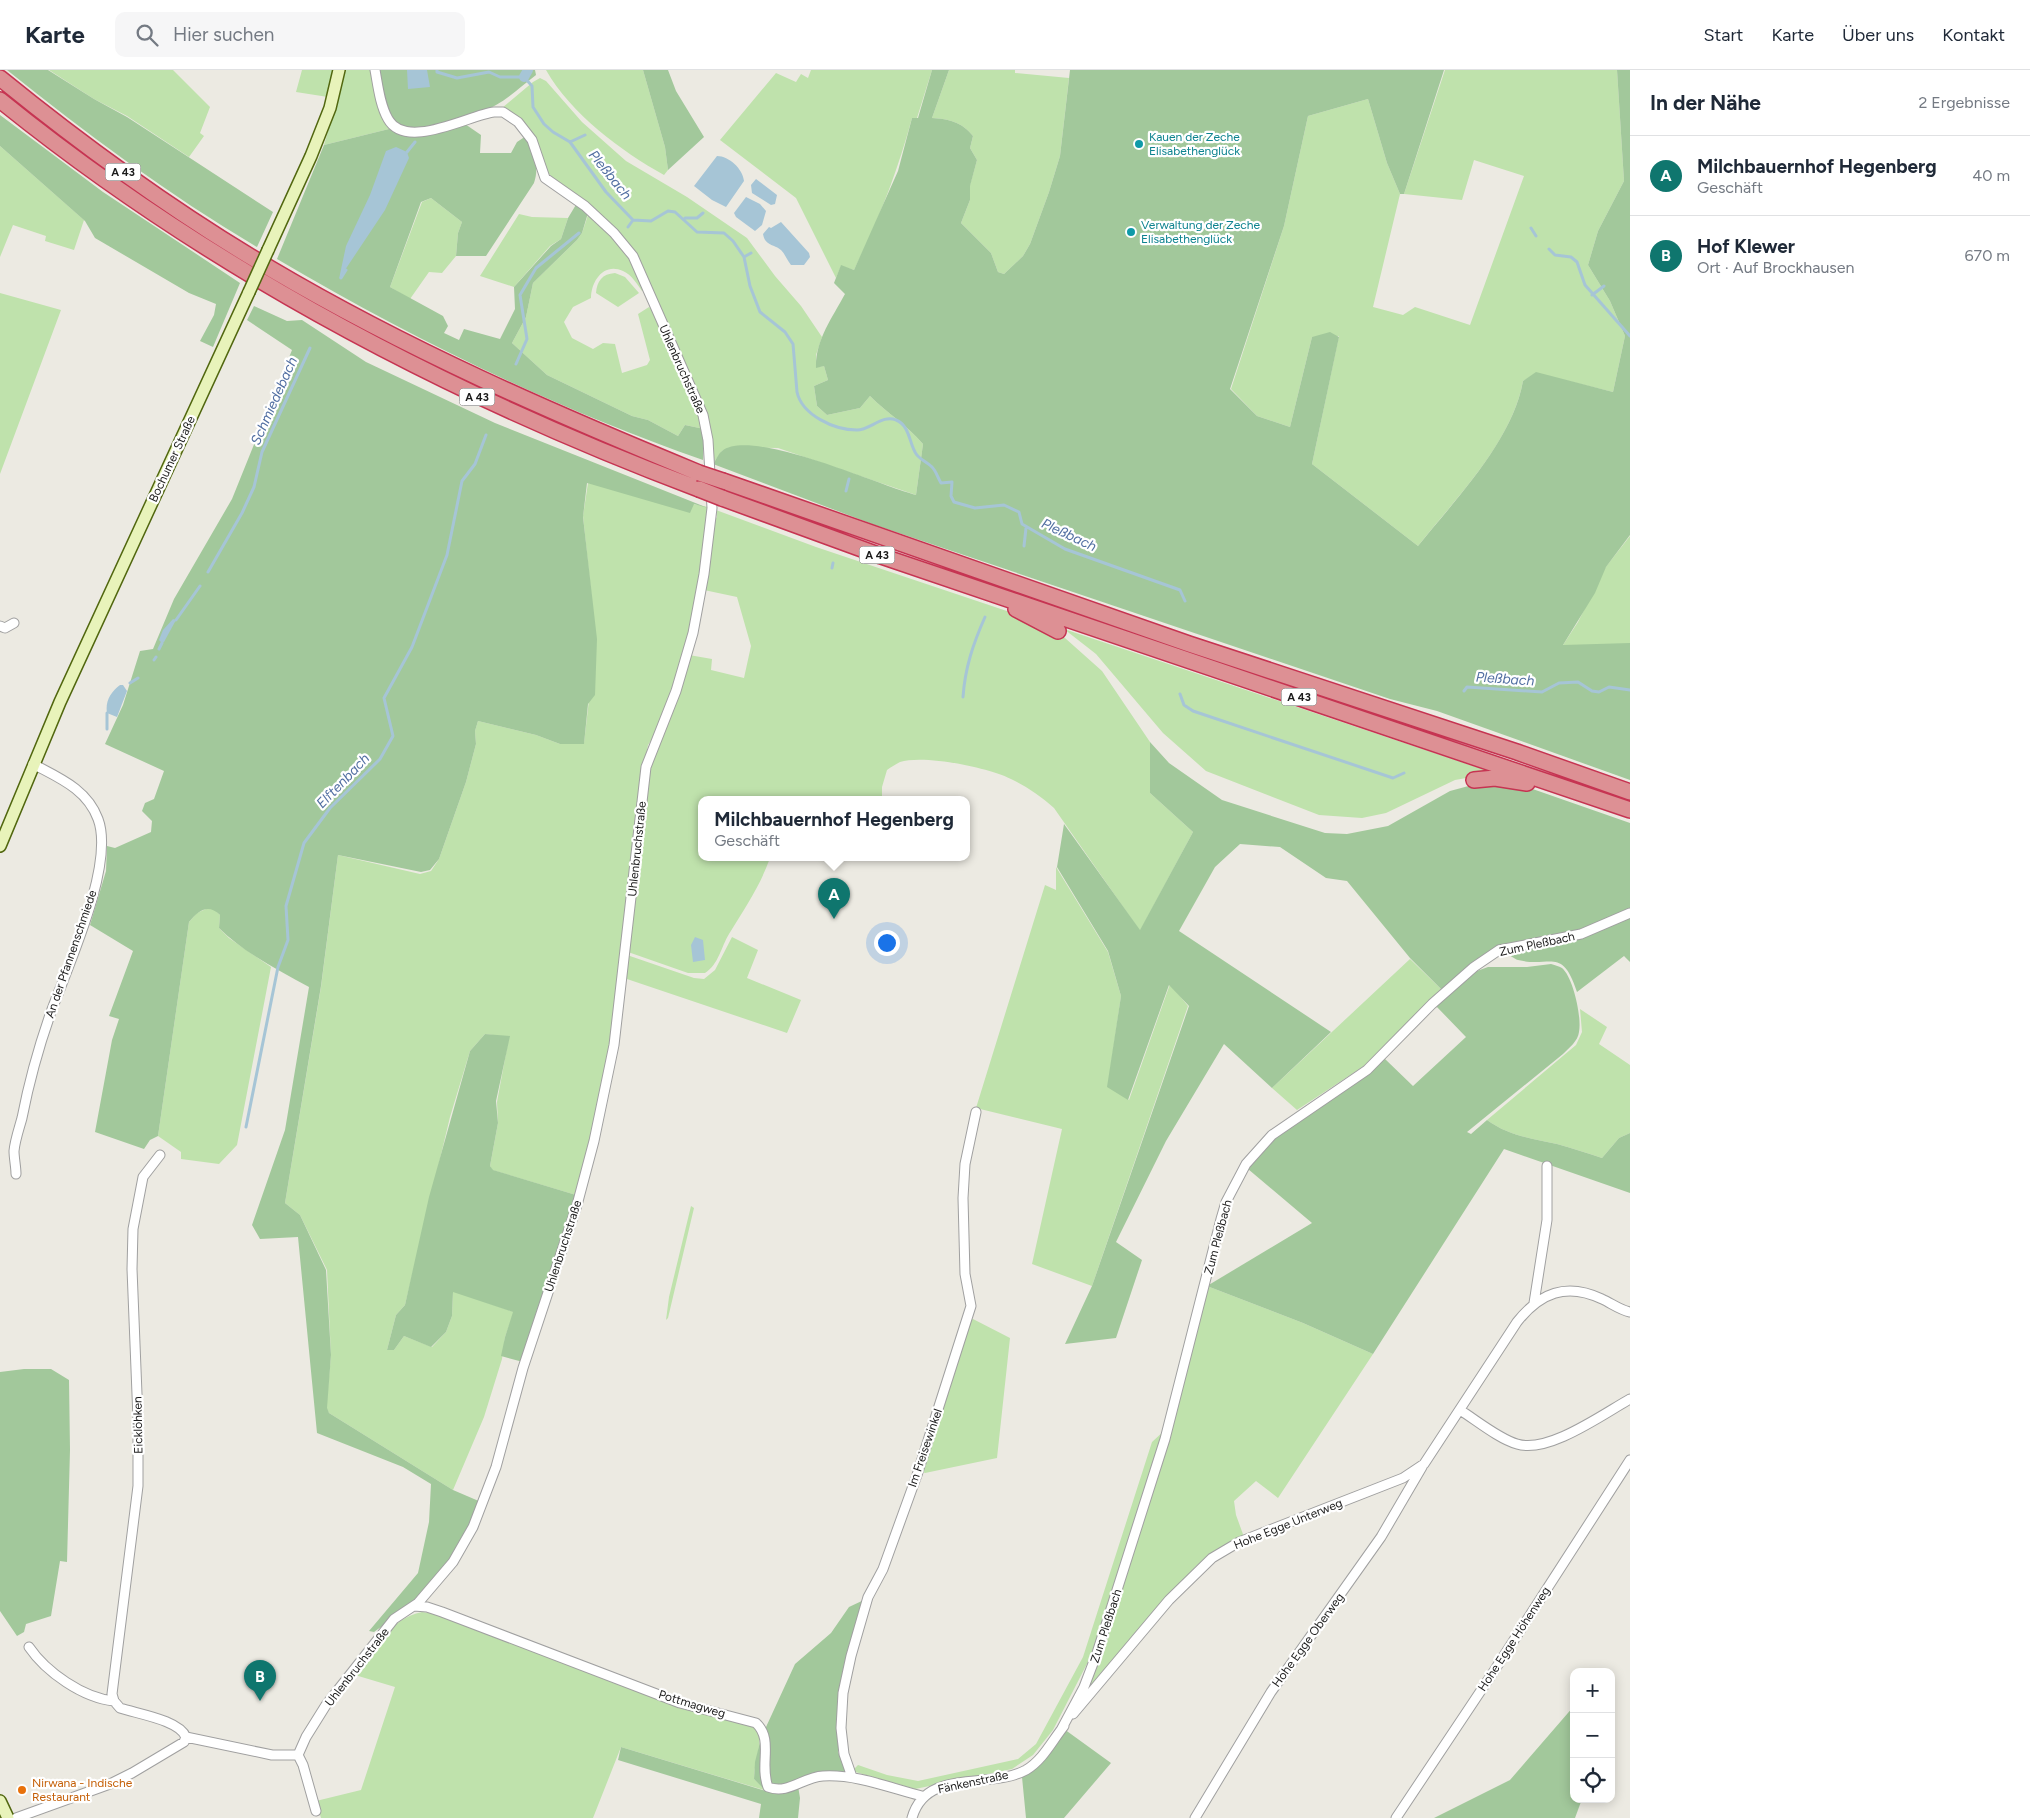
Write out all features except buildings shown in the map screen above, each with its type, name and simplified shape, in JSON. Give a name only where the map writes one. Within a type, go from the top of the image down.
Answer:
[{"type":"highway","name":"A 43","points":[[0,78],[149,191],[252,258],[337,307],[444,362],[513,394],[699,473],[1189,644],[1517,752],[1630,792]]},
{"type":"highway","name":"A 43","points":[[0,100],[80,162],[144,208],[203,247],[301,306],[394,357],[494,404],[627,462],[722,498],[989,593],[1630,810]]},
{"type":"highway","points":[[989,593],[1058,631]]},
{"type":"highway","points":[[1474,780],[1495,778],[1514,780],[1608,802]]},
{"type":"main road","name":"Bochumer Straße","points":[[0,846],[33,764],[302,177],[324,122],[340,70]]},
{"type":"main road","points":[[0,1801],[8,1818]]},
{"type":"street","name":"Uhlenbruchstraße","points":[[298,1755],[316,1721],[394,1619],[414,1606],[453,1562],[468,1537],[485,1499],[504,1441],[523,1368],[585,1175],[602,1104],[617,1023],[646,766],[672,704],[693,633],[704,574],[712,508],[708,440],[703,415],[652,302],[639,267],[629,250],[585,206],[546,178],[532,140],[511,117],[503,112],[494,112],[425,131],[408,132],[401,130],[389,121],[385,113],[375,70]]},
{"type":"street","points":[[0,626],[5,628],[14,623]]},
{"type":"street","name":"An der Pfannenschmiede","points":[[16,1174],[14,1152],[26,1096],[46,1028],[89,906],[99,869],[102,842],[98,819],[87,799],[69,784],[33,764]]},
{"type":"street","name":"Zum Pleßbach","points":[[1060,1730],[1084,1687],[1097,1653],[1165,1439],[1226,1202],[1246,1164],[1272,1135],[1286,1123],[1367,1070],[1432,1004],[1474,968],[1499,950],[1582,934],[1630,913]]},
{"type":"street","name":"Im Freisewinkel","points":[[852,1776],[844,1754],[841,1728],[844,1693],[851,1656],[868,1598],[883,1570],[917,1475],[971,1306],[964,1274],[963,1198],[965,1164],[976,1112]]},
{"type":"street","name":"Eicklöhken","points":[[114,1701],[112,1694],[138,1486],[138,1419],[132,1269],[133,1228],[143,1177],[160,1154]]},
{"type":"street","points":[[1534,1303],[1547,1220],[1547,1166]]},
{"type":"street","name":"Hohe Egge Unterweg","points":[[1019,1772],[1036,1761],[1169,1600],[1212,1558],[1239,1542],[1403,1478],[1424,1464],[1517,1322],[1534,1303],[1545,1295],[1572,1291],[1588,1293],[1630,1312]]},
{"type":"street","points":[[1460,1410],[1510,1442],[1535,1446],[1585,1425],[1630,1399]]},
{"type":"street","name":"Hohe Egge Höhenweg","points":[[1396,1818],[1494,1671],[1630,1460]]},
{"type":"street","name":"Hohe Egge Oberweg","points":[[1195,1818],[1271,1692],[1381,1537],[1424,1464]]},
{"type":"street","name":"Pottmagweg","points":[[414,1606],[427,1607],[442,1612],[680,1703],[756,1723],[764,1731],[766,1745],[764,1776],[768,1787],[777,1790],[791,1788],[807,1778],[852,1776],[922,1796]]},
{"type":"street","points":[[16,1818],[76,1797],[124,1777],[184,1742],[186,1737],[184,1731],[174,1724],[120,1708],[114,1701],[100,1699],[61,1677],[43,1663],[29,1647]]},
{"type":"street","points":[[186,1737],[272,1755],[298,1755],[316,1811]]},
{"type":"street","name":"Fänkenstraße","points":[[912,1818],[922,1796],[939,1787],[1019,1772]]},
{"type":"green space","points":[[7,70],[48,70],[127,117],[273,212],[257,247],[160,185],[67,117]]},
{"type":"green space","points":[[49,70],[173,70],[210,107],[200,133],[204,136],[189,157],[127,116],[94,99]]},
{"type":"green space","points":[[302,70],[333,70],[328,97],[296,92]]},
{"type":"green space","points":[[346,70],[371,70],[384,119],[389,129],[324,145]]},
{"type":"green space","points":[[379,70],[535,70],[536,75],[487,110],[444,124],[414,128],[402,126],[394,121],[386,104]]},
{"type":"green space","points":[[546,70],[643,70],[665,147],[668,170],[664,175],[631,155],[598,130],[569,102]]},
{"type":"green space","points":[[643,70],[668,70],[676,91],[704,137],[668,170],[665,147]]},
{"type":"green space","points":[[811,70],[932,70],[917,118],[912,118],[894,177],[863,251],[854,270],[841,266],[836,278],[796,198],[720,140],[776,73],[796,82],[801,74],[808,78]]},
{"type":"green space","points":[[932,70],[949,70],[932,118],[944,119],[960,124],[973,136],[970,148],[977,160],[970,186],[970,200],[961,223],[991,253],[998,272],[1004,274],[1023,256],[1030,244],[1049,192],[1060,156],[1070,70],[1444,70],[1404,194],[1400,194],[1387,163],[1368,99],[1308,116],[1284,226],[1230,389],[1257,416],[1290,427],[1312,337],[1330,332],[1339,337],[1312,464],[1418,546],[1465,489],[1495,447],[1508,425],[1523,381],[1536,372],[1613,392],[1625,336],[1610,301],[1588,265],[1598,231],[1624,181],[1617,70],[1630,70],[1630,535],[1606,567],[1595,593],[1563,645],[1630,643],[1630,780],[1437,711],[1390,699],[872,524],[713,464],[722,451],[737,446],[759,446],[816,461],[916,495],[923,444],[917,437],[870,396],[860,408],[827,415],[817,406],[814,386],[828,380],[824,366],[816,368],[816,358],[825,330],[845,294],[834,283],[841,265],[854,270],[898,171],[912,118],[918,118]]},
{"type":"green space","points":[[949,70],[1015,70],[1015,73],[1069,78],[1060,156],[1049,192],[1030,244],[1023,256],[1004,274],[998,272],[991,253],[961,223],[970,200],[970,185],[977,160],[970,148],[973,136],[960,124],[944,119],[932,118]]},
{"type":"green space","points":[[1445,70],[1617,70],[1624,181],[1598,231],[1588,265],[1610,301],[1625,336],[1613,392],[1536,373],[1523,381],[1517,404],[1495,447],[1465,489],[1418,546],[1312,464],[1339,336],[1312,337],[1290,427],[1257,416],[1231,389],[1284,226],[1308,116],[1368,99],[1387,163],[1400,194],[1373,307],[1403,315],[1415,307],[1470,325],[1524,176],[1474,160],[1462,200],[1404,194]]},
{"type":"green space","points":[[540,78],[546,81],[582,122],[626,161],[687,197],[747,238],[775,276],[801,306],[822,337],[816,355],[816,367],[824,366],[828,380],[814,386],[817,406],[827,415],[860,408],[870,396],[923,444],[916,495],[778,448],[733,447],[722,451],[714,462],[707,419],[638,259],[548,173],[541,157],[502,108]]},
{"type":"green space","points":[[0,115],[103,192],[240,283],[213,347],[200,341],[214,315],[216,304],[189,293],[95,238],[85,221],[0,146]]},
{"type":"green space","points":[[465,124],[481,135],[480,153],[511,153],[517,142],[526,136],[536,165],[534,183],[486,256],[456,256],[458,233],[462,222],[431,198],[421,202],[390,287],[443,316],[448,326],[444,333],[459,340],[464,329],[500,339],[515,309],[514,287],[551,246],[561,239],[568,218],[577,203],[588,213],[582,233],[533,283],[526,317],[512,343],[547,375],[632,416],[648,420],[678,436],[685,425],[704,429],[703,460],[593,418],[485,370],[380,317],[277,259],[324,145],[389,129],[408,135]]},
{"type":"green space","points":[[0,146],[84,220],[74,250],[45,241],[46,236],[13,225],[0,257]]},
{"type":"green space","points":[[431,198],[462,222],[458,233],[456,256],[442,273],[429,272],[410,299],[390,287],[422,202]]},
{"type":"green space","points":[[589,212],[624,246],[644,290],[642,291],[632,277],[623,271],[610,269],[605,271],[593,285],[591,298],[573,307],[564,322],[572,338],[593,349],[603,343],[615,344],[622,373],[647,365],[650,360],[638,314],[649,307],[655,313],[704,429],[685,425],[678,436],[648,420],[632,416],[547,375],[512,343],[526,317],[533,283],[577,240],[582,233]]},
{"type":"green space","points":[[519,214],[532,217],[568,218],[561,239],[550,246],[514,287],[480,276]]},
{"type":"green space","points":[[615,273],[625,277],[639,293],[618,307],[596,293],[601,279]]},
{"type":"green space","points":[[0,293],[61,310],[0,474]]},
{"type":"green space","points":[[254,306],[287,321],[302,320],[366,362],[495,423],[708,508],[694,504],[690,513],[587,483],[583,517],[597,639],[595,695],[588,704],[584,744],[560,744],[536,735],[478,721],[475,731],[476,744],[466,782],[439,859],[430,870],[421,872],[338,855],[321,986],[285,1203],[300,1215],[326,1270],[331,1355],[327,1408],[329,1413],[453,1490],[481,1502],[461,1546],[415,1602],[374,1632],[369,1631],[418,1573],[429,1522],[431,1484],[403,1467],[317,1433],[298,1237],[260,1239],[252,1225],[285,1130],[309,987],[262,960],[229,937],[219,928],[220,915],[216,911],[207,909],[200,912],[189,922],[158,1136],[150,1140],[144,1149],[95,1132],[112,1040],[119,1019],[109,1016],[133,951],[90,925],[106,871],[107,846],[115,848],[151,832],[152,821],[142,811],[145,803],[154,799],[164,771],[105,744],[123,705],[140,651],[153,649],[174,599],[232,499],[292,350],[247,320]]},
{"type":"green space","points":[[588,483],[708,507],[701,573],[688,634],[672,694],[658,730],[648,745],[642,777],[612,1045],[597,1103],[591,1141],[576,1195],[492,1170],[490,1166],[498,1123],[497,1102],[509,1037],[485,1034],[470,1051],[450,1117],[405,1305],[396,1315],[387,1350],[394,1350],[404,1336],[432,1347],[446,1332],[452,1316],[453,1291],[514,1312],[505,1337],[502,1359],[484,1417],[453,1490],[329,1413],[326,1408],[331,1356],[327,1270],[300,1215],[285,1203],[321,987],[338,855],[420,874],[431,871],[439,859],[466,782],[476,744],[475,731],[478,721],[536,735],[560,744],[584,743],[596,639],[583,516]]},
{"type":"green space","points":[[716,510],[816,547],[1028,618],[1065,638],[1102,671],[1150,742],[1150,793],[1193,832],[1140,931],[1054,808],[1039,796],[1003,775],[989,771],[940,761],[911,760],[900,762],[887,770],[882,787],[882,796],[698,796],[698,861],[769,861],[762,878],[729,934],[714,965],[705,973],[688,973],[628,952],[646,779],[689,655],[712,659],[711,670],[744,678],[751,646],[737,597],[704,590],[714,521],[717,517]]},
{"type":"green space","points":[[1630,536],[1630,644],[1621,646],[1563,645],[1578,622],[1605,568]]},
{"type":"green space","points":[[1064,629],[1494,773],[1455,780],[1386,813],[1362,818],[1319,815],[1206,771],[1163,733],[1096,654]]},
{"type":"green space","points":[[1150,742],[1169,763],[1222,800],[1325,833],[1347,834],[1388,826],[1450,791],[1476,784],[1521,785],[1630,823],[1630,911],[1581,933],[1497,948],[1442,990],[1410,958],[1347,881],[1326,878],[1280,847],[1240,844],[1215,867],[1179,931],[1331,1032],[1272,1088],[1224,1044],[1166,1141],[1116,1242],[1142,1260],[1116,1338],[1065,1344],[1092,1286],[1189,1006],[1169,985],[1128,1100],[1107,1087],[1121,996],[1108,951],[1057,867],[1064,824],[1140,930],[1193,832],[1150,793]]},
{"type":"green space","points":[[1056,867],[1108,952],[1121,996],[1108,1086],[1129,1100],[1170,984],[1188,1006],[1092,1286],[1032,1264],[1062,1129],[976,1108],[1045,885],[1056,890]]},
{"type":"green space","points":[[208,908],[214,909],[220,915],[219,928],[229,938],[271,967],[237,1145],[219,1164],[181,1159],[181,1152],[158,1136],[189,922],[197,913]]},
{"type":"green space","points":[[1630,915],[1630,962],[1624,956],[1577,992],[1572,978],[1560,964],[1518,960],[1504,952]]},
{"type":"green space","points":[[732,937],[758,950],[747,978],[801,1000],[787,1033],[624,978],[627,955],[694,978],[704,979],[715,970]]},
{"type":"green space","points":[[1410,959],[1442,990],[1364,1066],[1297,1110],[1272,1088]]},
{"type":"green space","points":[[1551,964],[1562,968],[1573,988],[1580,1025],[1577,1038],[1563,1054],[1467,1132],[1471,1134],[1487,1120],[1512,1133],[1602,1158],[1619,1138],[1630,1133],[1630,1193],[1504,1149],[1373,1354],[1303,1323],[1207,1286],[1312,1223],[1248,1169],[1274,1136],[1385,1059],[1413,1086],[1466,1037],[1436,1006],[1460,982],[1477,971],[1488,967],[1527,967]]},
{"type":"green space","points":[[1580,1009],[1607,1027],[1599,1044],[1630,1065],[1630,1133],[1619,1138],[1602,1158],[1512,1133],[1487,1120],[1576,1045],[1582,1032]]},
{"type":"green space","points":[[485,1034],[510,1036],[496,1101],[498,1123],[490,1166],[493,1170],[576,1195],[523,1362],[501,1356],[513,1312],[453,1292],[452,1316],[446,1332],[431,1347],[404,1336],[394,1350],[387,1350],[396,1315],[405,1305],[429,1197],[470,1051]]},
{"type":"green space","points":[[691,1206],[694,1208],[666,1320],[669,1297]]},
{"type":"green space","points":[[1207,1286],[1303,1323],[1373,1354],[1278,1498],[1256,1481],[1234,1501],[1236,1515],[1244,1537],[1218,1549],[1196,1566],[1094,1686],[1088,1682]]},
{"type":"green space","points":[[973,1319],[1010,1338],[997,1458],[925,1473],[921,1471],[970,1320]]},
{"type":"green space","points":[[24,1369],[51,1369],[69,1380],[70,1450],[67,1562],[60,1561],[51,1616],[26,1624],[24,1632],[17,1636],[0,1611],[0,1372]]},
{"type":"green space","points":[[1166,1429],[1092,1654],[1053,1730],[1033,1755],[1012,1769],[915,1789],[852,1771],[858,1765],[887,1775],[918,1781],[1018,1759],[1036,1744],[1083,1657],[1152,1442]]},
{"type":"green space","points":[[866,1599],[839,1694],[838,1752],[850,1780],[823,1778],[798,1786],[800,1798],[798,1818],[759,1818],[761,1804],[618,1760],[621,1747],[766,1791],[754,1779],[755,1762],[761,1738],[795,1664],[831,1633],[849,1607]]},
{"type":"green space","points":[[422,1612],[436,1614],[751,1725],[759,1730],[760,1736],[754,1779],[767,1791],[621,1747],[593,1818],[321,1818],[316,1801],[361,1790],[395,1687],[355,1675],[392,1628],[411,1615]]},
{"type":"green space","points":[[1570,1711],[1570,1803],[1581,1803],[1575,1818],[1434,1818],[1510,1780]]},
{"type":"green space","points":[[1064,1729],[1111,1763],[1064,1818],[1026,1818],[1022,1777],[1042,1759]]},
{"type":"water","points":[[407,70],[427,70],[430,87],[408,89]]},
{"type":"water","points":[[396,147],[407,152],[409,158],[385,210],[339,279],[346,246],[370,195],[386,151]]},
{"type":"water","points":[[717,156],[726,158],[735,164],[741,172],[744,181],[726,207],[712,200],[694,186]]},
{"type":"water","points":[[756,179],[777,195],[775,204],[771,205],[752,193],[751,185]]},
{"type":"water","points":[[746,197],[760,204],[766,211],[762,225],[755,231],[736,217],[734,213]]},
{"type":"water","points":[[781,222],[809,253],[810,257],[804,265],[791,265],[781,250],[768,243],[764,238],[763,234],[769,227],[771,228]]},
{"type":"water","points":[[173,619],[176,620],[162,643],[159,640],[163,630]]},
{"type":"water","points":[[120,685],[123,685],[127,691],[117,717],[107,713],[107,705],[111,694]]},
{"type":"water","points":[[695,937],[703,940],[705,960],[693,962],[691,945]]},
{"type":"waterway","name":"Pleßbach","points":[[437,70],[437,72],[457,78],[489,72],[500,77],[524,77],[532,86],[533,107],[544,124],[570,142],[606,192],[633,220],[651,221],[668,211],[675,212],[697,232],[724,233],[733,241],[744,257],[750,286],[760,312],[785,332],[793,344],[797,392],[800,400],[805,408],[820,420],[839,427],[857,430],[867,428],[886,419],[896,420],[906,429],[916,454],[930,465],[941,483],[952,482],[951,496],[954,502],[975,508],[1004,505],[1019,512],[1022,524],[1065,549],[1180,590],[1185,601]]},
{"type":"waterway","points":[[524,77],[528,70]]},
{"type":"waterway","points":[[570,142],[585,135]]},
{"type":"waterway","points":[[407,152],[415,142]]},
{"type":"waterway","points":[[685,218],[697,218],[703,213]]},
{"type":"waterway","points":[[628,227],[633,220]]},
{"type":"waterway","points":[[1531,228],[1536,236]]},
{"type":"waterway","name":"Elftenbach","points":[[516,364],[527,339],[520,295],[536,268],[579,233]]},
{"type":"waterway","points":[[1549,249],[1555,255],[1571,257],[1577,262],[1585,285],[1630,336]]},
{"type":"waterway","points":[[744,257],[751,253]]},
{"type":"waterway","points":[[341,278],[346,270]]},
{"type":"waterway","points":[[1592,295],[1604,286]]},
{"type":"waterway","name":"Schmiedebach","points":[[208,572],[242,513],[254,487],[262,452],[310,348]]},
{"type":"waterway","name":"Elftenbach","points":[[246,1127],[278,967],[288,940],[286,906],[304,843],[330,808],[380,759],[393,736],[384,698],[412,647],[447,555],[462,481],[475,464],[486,435]]},
{"type":"waterway","points":[[846,491],[849,479]]},
{"type":"waterway","points":[[1024,546],[1026,528]]},
{"type":"waterway","points":[[832,568],[833,563]]},
{"type":"waterway","name":"Schmiedebach","points":[[176,620],[200,586]]},
{"type":"waterway","points":[[963,697],[970,656],[985,617]]},
{"type":"waterway","name":"Schmiedebach","points":[[159,649],[162,643]]},
{"type":"waterway","name":"Schmiedebach","points":[[130,683],[138,678]]},
{"type":"waterway","name":"Pleßbach","points":[[1464,691],[1467,687],[1542,692],[1559,683],[1578,682],[1592,691],[1599,692],[1609,687],[1630,690]]},
{"type":"waterway","name":"Pleßbach","points":[[1180,694],[1184,705],[1193,711],[1393,778],[1404,773]]},
{"type":"waterway","name":"Schmiedebach","points":[[107,713],[107,729]]},
{"type":"place","name":"Kauen der Zeche Elisabethenglück","points":[[1139,144]]},
{"type":"place","name":"Verwaltung der Zeche Elisabethenglück","points":[[1131,232]]},
{"type":"place","name":"Milchbauernhof Hegenberg","points":[[834,919]]},
{"type":"place","name":"Hof Klewer","points":[[260,1701]]},
{"type":"place","name":"Nirwana - Indische Restaurant","points":[[22,1790]]}]
